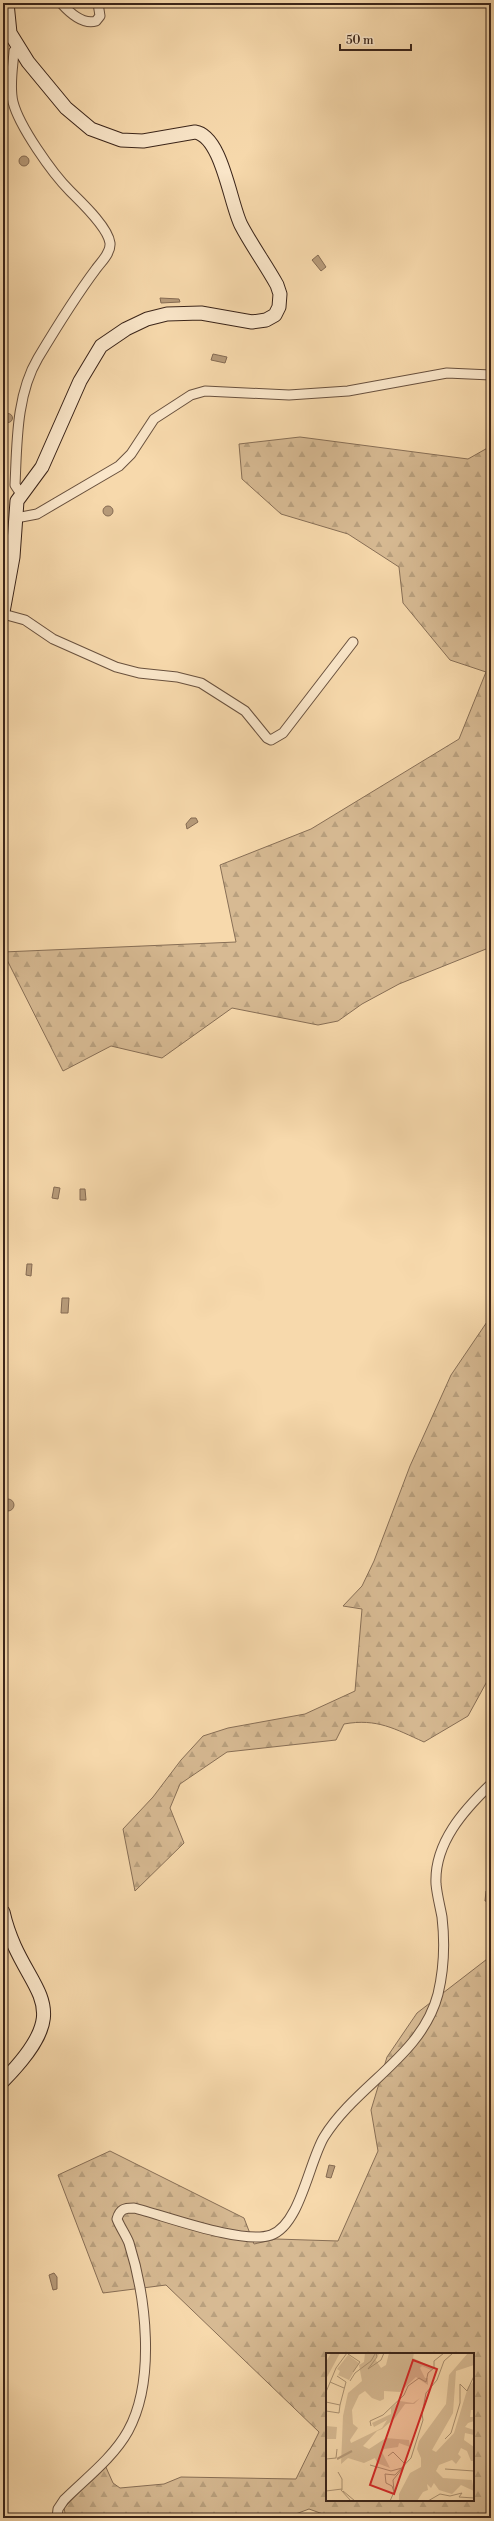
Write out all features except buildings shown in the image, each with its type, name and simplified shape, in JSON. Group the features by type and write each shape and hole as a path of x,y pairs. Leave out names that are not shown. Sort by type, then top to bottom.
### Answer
{"street":[{"path":"7,3 8,26 18,47 66,108 91,129 121,140 143,141 195,132 206,138 221,163 240,223 277,285 280,294 279,307 275,315 266,320 252,322 201,312 167,314 147,319 126,329 101,346 80,381 42,467 17,501 13,557 3,613 24,620 53,639 116,667 140,673 177,677 201,683 245,711 267,738 271,740 283,733 353,642"},
{"path":"61,3 75,15 90,22 96,21 100,16 98,3"},
{"path":"18,47 14,51 11,94 18,117 54,172 84,205 108,236 110,244 107,254 80,290 37,360 30,375 22,405 17,450 15,485 21,494"},
{"path":"16,518 37,514 120,466 131,454 154,419 191,395 205,391 289,394 341,392 447,373 491,375"},
{"path":"57,2518 58,2508 64,2500 114,2451 128,2431 138,2408 145,2382 146,2361 140,2286 129,2241 117,2219 119,2212 124,2208 134,2208 238,2236 261,2238 273,2234 290,2219 314,2155 332,2125 352,2100 380,2078 407,2048 428,2017 437,1997 442,1972 443,1932 436,1882 440,1860 454,1824 467,1807 491,1784"},
{"path":"3,1912 15,1948 42,1998 45,2013 44,2025 35,2042 17,2066 3,2081"}],"green space":[{"path":"300,437 468,459 491,446 491,915 487,918 491,918 491,947 399,984 362,1004 338,1021 318,1025 232,1008 162,1058 111,1046 63,1071 3,952 236,942 220,865 311,829 459,739 486,672 450,660 403,603 399,567 348,534 281,514 242,479 239,444"},
{"path":"491,1316 491,1674 468,1716 424,1742 395,1729 366,1722 344,1724 336,1740 227,1752 180,1784 170,1808 184,1843 135,1891 123,1829 153,1797 181,1760 203,1736 228,1728 305,1714 355,1691 362,1609 343,1606 362,1586 374,1561 410,1466 451,1375"},
{"path":"491,1956 491,2518 334,2518 309,2509 285,2518 66,2518 64,2508 105,2465 113,2483 120,2488 164,2484 181,2477 296,2479 319,2432 166,2285 103,2293 58,2175 110,2151 244,2218 254,2244 276,2239 338,2241 378,2151 371,2110 387,2057 417,2013"}],"shaded area":[{"path":"22,156 26,156 28,157 28,165 22,166 19,163 19,159"},
{"path":"318,255 326,267 321,271 312,260"},
{"path":"160,298 179,299 180,302 161,303"},
{"path":"213,354 227,357 225,363 211,360"},
{"path":"8,413 13,418 8,423 3,418"},
{"path":"106,506 110,506 112,507 112,515 106,516 103,513 103,509"},
{"path":"191,818 196,818 198,822 187,829 186,824"},
{"path":"54,1187 60,1188 58,1199 52,1198"},
{"path":"80,1189 85,1189 86,1200 80,1200"},
{"path":"27,1264 32,1264 31,1276 26,1275"},
{"path":"62,1298 69,1298 68,1313 61,1313"},
{"path":"6,1499 10,1499 14,1505 10,1511 6,1511 2,1507 2,1503"},
{"path":"486,1891 491,1892 491,1902 485,1901"},
{"path":"329,2165 335,2166 331,2178 326,2177"},
{"path":"54,2273 57,2277 57,2289 53,2290 49,2275"}]}
